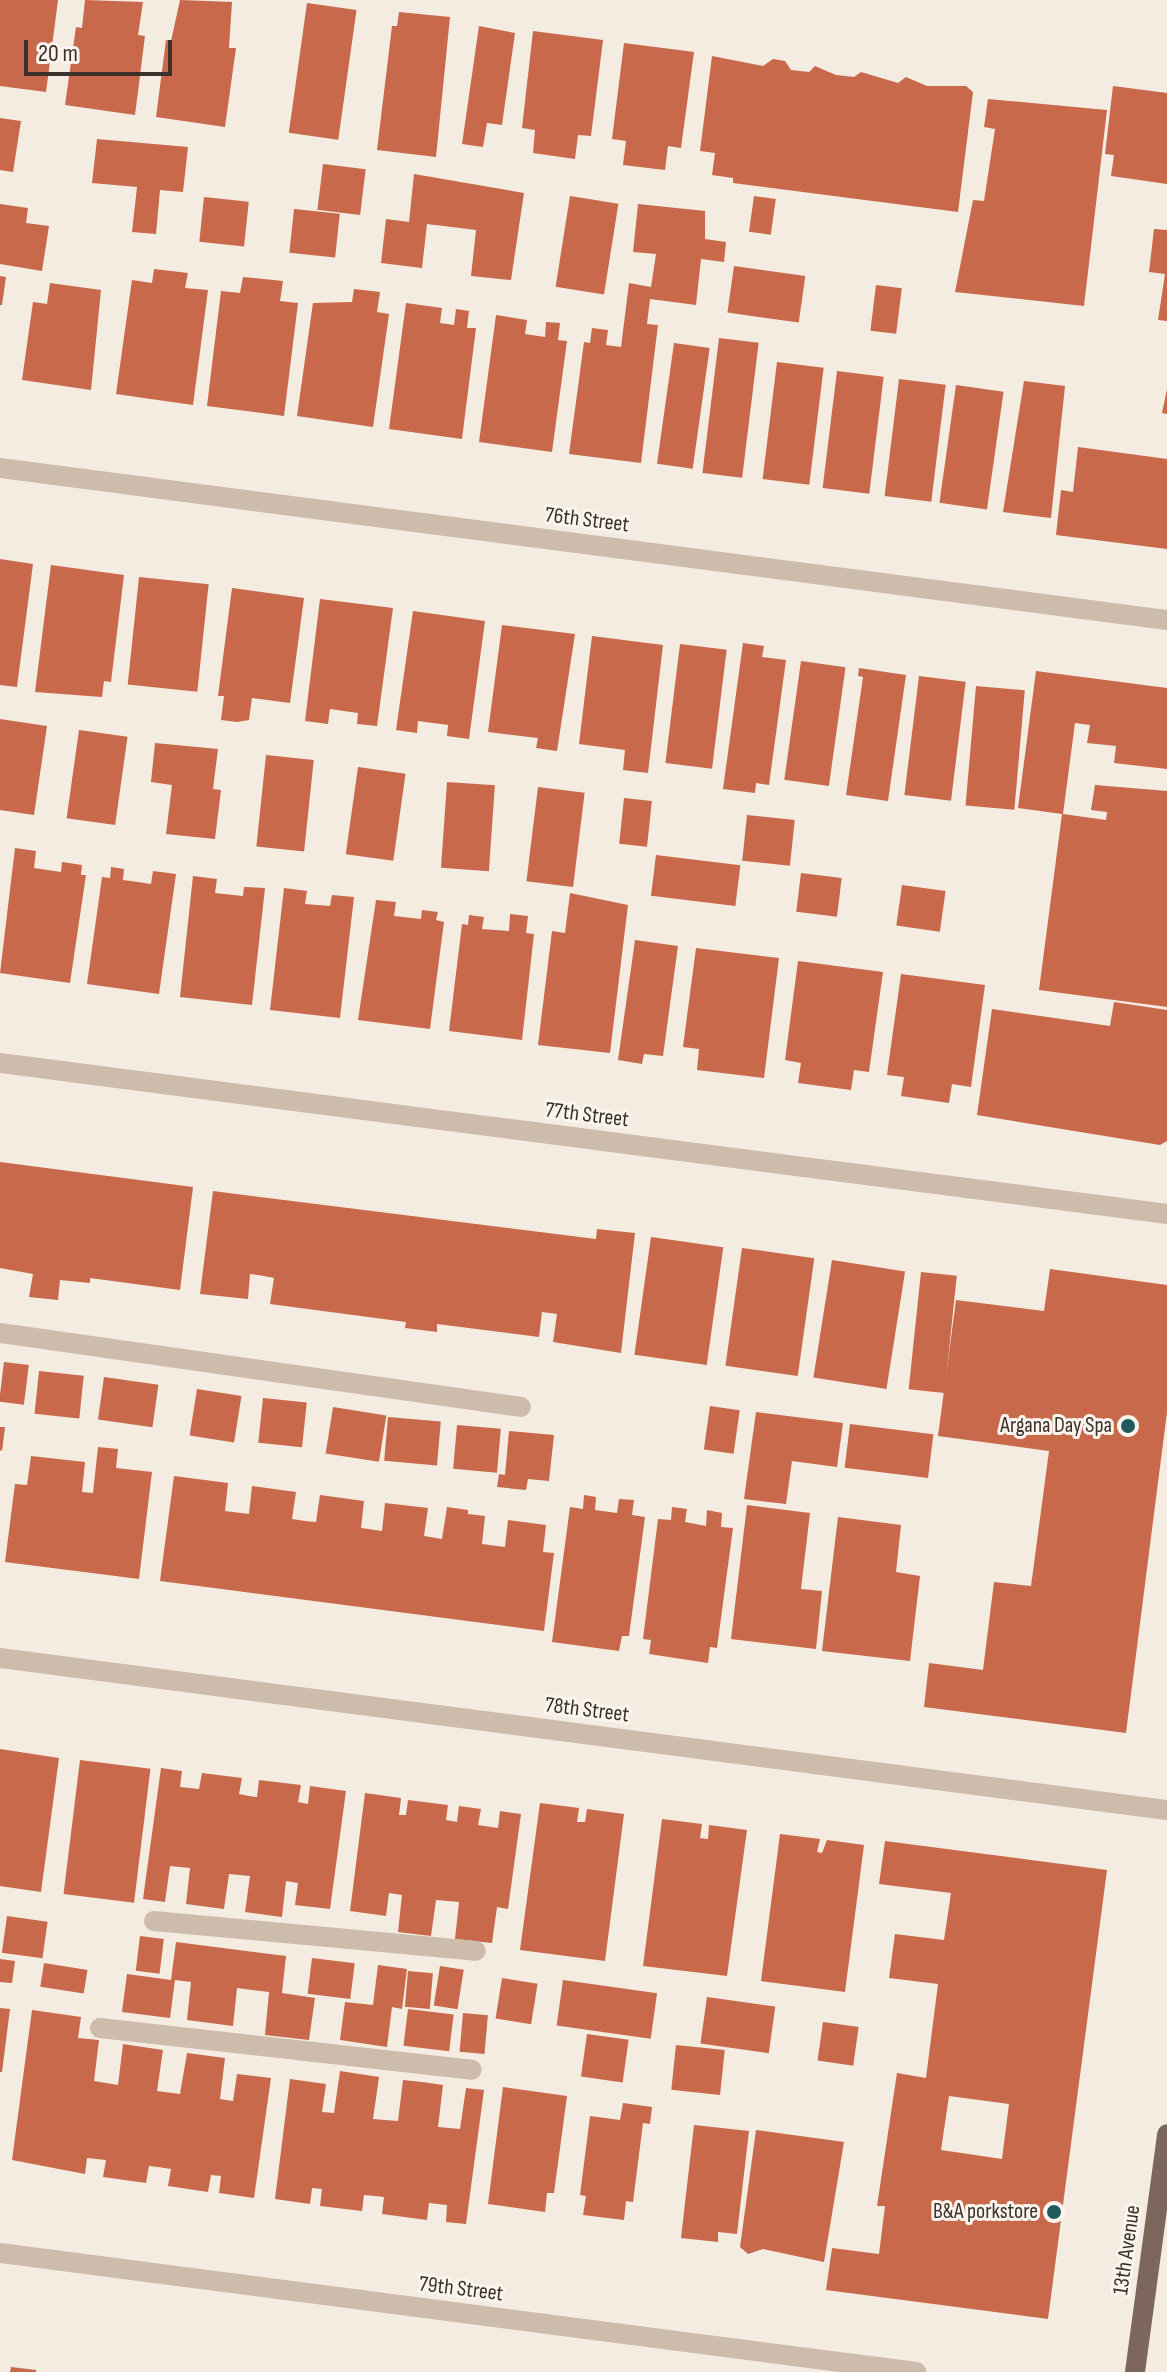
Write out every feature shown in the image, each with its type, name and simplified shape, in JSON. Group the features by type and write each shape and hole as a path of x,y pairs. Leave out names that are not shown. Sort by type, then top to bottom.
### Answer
{"main road":[{"name":"13th Avenue","path":"1135,2372 1167,2134"}],"street":[{"name":"76th Street","path":"0,468 1167,620"},
{"name":"77th Street","path":"0,1063 1167,1214"},
{"path":"0,1333 521,1407"},
{"name":"78th Street","path":"0,1658 1167,1810"},
{"path":"154,1921 476,1951"},
{"path":"100,2028 472,2070"},
{"name":"79th Street","path":"0,2253 916,2372"}],"building":[{"path":"0,0 58,0 46,92 0,86"},
{"path":"85,0 143,2 138,35 145,36 135,115 65,105 76,27 82,28"},
{"path":"180,0 232,2 229,48 236,48 225,127 156,117 166,40 171,41"},
{"path":"307,3 357,10 338,140 289,133"},
{"path":"399,12 450,17 436,157 377,150 392,26 397,26"},
{"path":"479,26 515,33 502,125 487,123 483,147 462,144"},
{"path":"533,31 603,40 591,136 578,135 575,159 533,153 535,130 522,128"},
{"path":"624,43 694,52 681,148 668,146 665,170 623,165 626,141 612,139"},
{"path":"712,56 763,66 773,59 785,61 791,70 809,72 815,66 836,75 854,77 861,72 898,83 906,77 927,86 966,86 973,92 958,212 733,183 733,178 712,175 715,153 700,151"},
{"path":"1113,86 1167,93 1167,184 1111,176 1114,155 1105,154"},
{"path":"988,99 1107,110 1084,306 955,292 973,200 984,201 995,129 984,127"},
{"path":"0,118 21,121 13,172 0,170"},
{"path":"97,139 188,147 183,192 160,190 156,234 132,232 137,187 92,183"},
{"path":"323,164 366,169 360,215 317,210"},
{"path":"414,174 524,193 511,280 471,276 476,230 427,224 422,268 381,263 386,219 409,222"},
{"path":"570,196 618,204 604,295 556,287"},
{"path":"754,196 776,199 771,235 749,232"},
{"path":"204,197 249,202 244,246 199,242"},
{"path":"0,204 28,208 26,223 49,226 42,271 0,264"},
{"path":"638,204 705,211 705,239 726,242 724,262 701,259 696,305 650,299 647,324 658,325 641,463 569,454 584,342 590,343 592,328 608,330 606,345 621,347 629,283 651,287 656,254 633,252"},
{"path":"294,209 340,214 335,258 289,253"},
{"path":"1154,229 1167,230 1167,321 1158,320 1165,274 1149,272"},
{"path":"734,266 805,276 799,323 727,313"},
{"path":"154,269 188,273 185,288 208,290 193,405 116,394 132,280 152,283"},
{"path":"0,276 6,277 2,305 0,305"},
{"path":"243,277 283,281 280,301 298,303 284,416 207,406 221,291 240,293"},
{"path":"50,283 101,290 91,390 22,380 33,302 47,304"},
{"path":"876,285 902,288 896,334 870,331"},
{"path":"354,289 380,292 377,312 389,314 373,427 297,416 313,303 352,302"},
{"path":"406,303 442,308 440,323 454,325 456,309 469,311 467,328 476,328 462,439 389,429"},
{"path":"496,315 527,320 525,334 545,337 546,322 560,323 558,340 567,341 552,452 479,442"},
{"path":"719,338 759,343 742,478 702,473"},
{"path":"674,343 710,348 693,469 657,464"},
{"path":"777,362 824,368 809,485 763,479"},
{"path":"837,371 884,377 869,494 823,488"},
{"path":"899,379 946,385 931,502 885,496"},
{"path":"1024,381 1065,386 1051,518 1003,512"},
{"path":"956,385 1004,392 987,510 939,503"},
{"path":"1167,389 1167,414 1162,413"},
{"path":"1078,447 1167,459 1167,549 1056,535 1061,490 1073,492"},
{"path":"0,559 33,564 17,687 0,685"},
{"path":"51,565 124,575 111,682 104,681 102,697 35,692"},
{"path":"139,577 209,584 197,692 128,684"},
{"path":"232,588 304,598 290,703 252,698 249,720 237,722 221,720 224,696 218,696"},
{"path":"320,599 393,608 377,726 357,724 358,713 330,709 328,724 305,721"},
{"path":"413,611 485,621 469,739 447,736 448,725 418,721 417,733 396,730"},
{"path":"502,625 575,634 557,751 536,748 538,738 488,732"},
{"path":"592,636 663,645 648,773 623,770 625,750 579,744"},
{"path":"743,643 764,646 762,657 786,660 769,785 756,783 755,793 723,789"},
{"path":"680,644 727,650 712,769 665,763"},
{"path":"801,661 846,667 829,786 784,780"},
{"path":"859,668 906,675 888,801 846,795 863,677 858,676"},
{"path":"1036,671 1167,688 1167,769 1114,763 1116,746 1087,743 1090,725 1075,723 1063,814 1106,820 1107,812 1091,810 1095,785 1167,791 1167,1007 1039,990 1062,814 1018,808"},
{"path":"919,676 966,682 951,801 904,795"},
{"path":"976,686 1025,690 1014,810 966,806"},
{"path":"0,719 47,726 34,815 0,810"},
{"path":"79,730 128,737 115,825 67,818"},
{"path":"155,743 218,749 213,789 221,790 215,839 166,834 172,785 151,782"},
{"path":"266,755 314,760 304,852 256,846"},
{"path":"358,767 406,774 393,861 346,854"},
{"path":"447,782 495,785 489,871 441,868"},
{"path":"538,787 585,793 573,887 526,881"},
{"path":"624,798 652,801 647,847 619,844"},
{"path":"747,815 795,820 790,866 742,861"},
{"path":"15,848 36,851 34,868 61,872 62,862 82,865 81,875 86,875 70,983 0,973"},
{"path":"656,855 740,865 735,906 651,896"},
{"path":"111,867 124,869 123,880 151,884 153,871 176,874 159,994 87,984 102,877 110,878"},
{"path":"801,873 842,878 837,917 796,912"},
{"path":"193,876 217,879 215,893 243,896 244,887 265,888 252,1005 180,997"},
{"path":"902,885 946,891 940,932 896,926"},
{"path":"284,888 307,891 305,904 330,906 332,895 354,897 340,1018 270,1010"},
{"path":"570,893 628,905 610,1053 538,1045 552,931 565,933"},
{"path":"376,900 396,902 394,916 421,919 422,910 438,912 436,920 444,922 430,1029 358,1020"},
{"path":"510,914 528,916 526,933 534,934 522,1040 449,1031 462,924 468,925 469,915 484,917 482,929 509,931"},
{"path":"635,940 678,946 663,1056 644,1054 642,1064 618,1060"},
{"path":"696,948 779,958 764,1078 697,1070 699,1049 683,1047"},
{"path":"798,961 883,972 869,1072 854,1070 851,1090 798,1083 801,1063 785,1060"},
{"path":"901,974 985,985 971,1087 952,1084 949,1103 901,1096 904,1077 887,1075"},
{"path":"1114,1002 1167,1010 1167,1141 1160,1145 977,1115 992,1009 1110,1026"},
{"path":"0,1162 193,1187 180,1290 90,1278 90,1283 60,1280 58,1300 29,1297 33,1274 0,1268"},
{"path":"213,1191 596,1239 597,1229 635,1233 621,1353 553,1342 557,1314 542,1312 539,1337 437,1324 437,1332 405,1328 406,1322 270,1304 274,1278 264,1276 250,1274 248,1299 200,1294"},
{"path":"651,1237 723,1247 707,1365 634,1355"},
{"path":"742,1248 814,1258 798,1376 725,1366"},
{"path":"832,1260 905,1272 886,1389 813,1378"},
{"path":"1050,1269 1167,1285 1167,1412 1126,1733 924,1707 929,1663 983,1670 994,1582 1031,1586 1049,1451 938,1436 956,1300 1044,1311"},
{"path":"921,1272 957,1276 944,1393 909,1389"},
{"path":"4,1362 29,1365 24,1405 0,1402"},
{"path":"39,1371 84,1376 79,1418 35,1414"},
{"path":"104,1377 158,1385 152,1427 98,1420"},
{"path":"197,1389 241,1396 234,1442 190,1435"},
{"path":"263,1398 307,1403 302,1447 258,1443"},
{"path":"710,1406 740,1410 734,1454 704,1450"},
{"path":"333,1407 386,1415 379,1462 326,1453"},
{"path":"756,1412 843,1423 837,1467 792,1461 786,1504 744,1499"},
{"path":"388,1417 441,1422 437,1465 384,1461"},
{"path":"850,1424 933,1434 928,1478 845,1468"},
{"path":"457,1425 501,1429 497,1473 453,1469"},
{"path":"0,1427 5,1427 2,1451 0,1450"},
{"path":"509,1431 554,1435 549,1481 528,1479 526,1490 497,1487 499,1474 505,1475"},
{"path":"98,1447 118,1449 116,1468 152,1472 139,1579 5,1562 15,1484 27,1485 31,1456 85,1462 82,1492 93,1493"},
{"path":"174,1476 228,1483 225,1511 249,1514 252,1486 296,1492 292,1519 305,1521 316,1522 320,1495 364,1501 361,1528 382,1531 385,1503 428,1508 424,1536 442,1539 447,1507 485,1516 482,1544 505,1547 508,1520 546,1525 543,1552 554,1553 544,1631 160,1581"},
{"path":"584,1495 596,1497 595,1510 617,1513 619,1499 634,1500 632,1515 645,1517 629,1636 622,1636 619,1651 552,1642 570,1507 583,1509"},
{"path":"747,1505 810,1513 801,1589 822,1591 816,1649 731,1639"},
{"path":"672,1507 687,1509 685,1522 706,1526 707,1510 722,1513 721,1527 733,1528 717,1648 710,1647 708,1663 649,1654 651,1640 643,1639 658,1519 671,1520"},
{"path":"838,1517 901,1525 896,1572 920,1576 910,1661 822,1651"},
{"path":"0,1749 59,1758 41,1892 0,1886"},
{"path":"80,1760 150,1769 134,1903 64,1894"},
{"path":"161,1768 182,1771 180,1787 199,1789 202,1773 242,1778 239,1794 257,1797 259,1780 301,1785 298,1802 308,1804 310,1786 346,1791 330,1909 295,1905 298,1883 286,1881 282,1917 245,1912 250,1876 229,1874 224,1909 186,1904 190,1868 170,1866 165,1902 143,1899"},
{"path":"365,1793 401,1798 399,1815 406,1815 408,1800 448,1805 446,1820 457,1822 459,1806 481,1809 478,1825 498,1828 500,1811 521,1814 508,1909 497,1907 492,1943 455,1939 459,1902 436,1900 431,1936 398,1932 402,1895 389,1893 386,1916 350,1911"},
{"path":"540,1803 579,1808 577,1822 585,1822 587,1809 624,1814 605,1961 520,1950"},
{"path":"662,1819 702,1824 700,1838 708,1839 709,1825 747,1830 727,1976 643,1966"},
{"path":"780,1834 820,1839 817,1852 822,1853 827,1840 864,1845 845,1992 761,1981"},
{"path":"885,1841 1107,1870 1048,2319 826,2290 832,2248 879,2254 885,2206 877,2206 897,2073 926,2078 938,1984 889,1978 895,1934 944,1940 951,1893 879,1884","holes":["949,2096 1009,2104 1002,2159 941,2150"]},
{"path":"7,1916 48,1922 42,1958 2,1953"},
{"path":"140,1936 164,1939 160,1974 136,1971"},
{"path":"176,1942 286,1956 282,1993 315,1998 309,2040 265,2035 269,1992 237,1988 233,2026 187,2020 191,1982 175,1980 170,2018 122,2012 127,1974 171,1980"},
{"path":"312,1958 355,1963 350,1999 308,1994"},
{"path":"0,1959 15,1961 12,1983 0,1982"},
{"path":"44,1963 87,1970 84,1994 40,1987"},
{"path":"378,1965 407,1969 402,2009 392,2007 387,2047 340,2040 345,2002 373,2005"},
{"path":"440,1966 464,1970 457,2009 434,2006"},
{"path":"408,1971 433,1973 430,2009 405,2007"},
{"path":"502,1978 538,1984 531,2024 496,2018"},
{"path":"563,1980 657,1993 651,2039 557,2026"},
{"path":"707,1997 775,2007 769,2053 700,2044"},
{"path":"0,2008 10,2009 2,2072 0,2072"},
{"path":"408,2009 454,2015 449,2051 403,2046"},
{"path":"32,2010 81,2017 78,2038 99,2040 94,2081 118,2085 123,2044 163,2050 157,2091 180,2094 187,2053 225,2058 220,2099 233,2101 237,2074 271,2078 254,2198 219,2193 221,2176 211,2175 208,2192 168,2186 171,2169 149,2166 146,2183 103,2177 106,2160 87,2158 85,2174 12,2160"},
{"path":"463,2013 488,2015 485,2054 460,2052"},
{"path":"823,2022 859,2027 853,2066 818,2061"},
{"path":"587,2034 629,2040 623,2082 581,2077"},
{"path":"676,2045 725,2050 720,2095 671,2090"},
{"path":"340,2071 379,2077 373,2119 398,2121 403,2080 422,2082 443,2085 438,2127 460,2129 466,2088 484,2090 466,2224 446,2222 447,2205 429,2203 427,2220 382,2214 384,2197 364,2195 362,2211 320,2206 322,2189 312,2188 310,2204 275,2199 290,2079 326,2084 322,2112 334,2113"},
{"path":"503,2087 567,2096 554,2193 547,2193 545,2212 488,2204"},
{"path":"623,2103 652,2107 650,2124 643,2123 633,2202 626,2201 624,2220 583,2215 586,2196 580,2195 590,2116 620,2120"},
{"path":"694,2125 749,2131 737,2234 718,2232 718,2242 681,2238"},
{"path":"756,2130 844,2142 824,2262 763,2249 748,2254 740,2247"},
{"path":"11,2367 36,2370 36,2372 10,2372"}],"place":[{"name":"Argana Day Spa","path":"1128,1426"},
{"name":"B&A porkstore","path":"1054,2212"}]}
